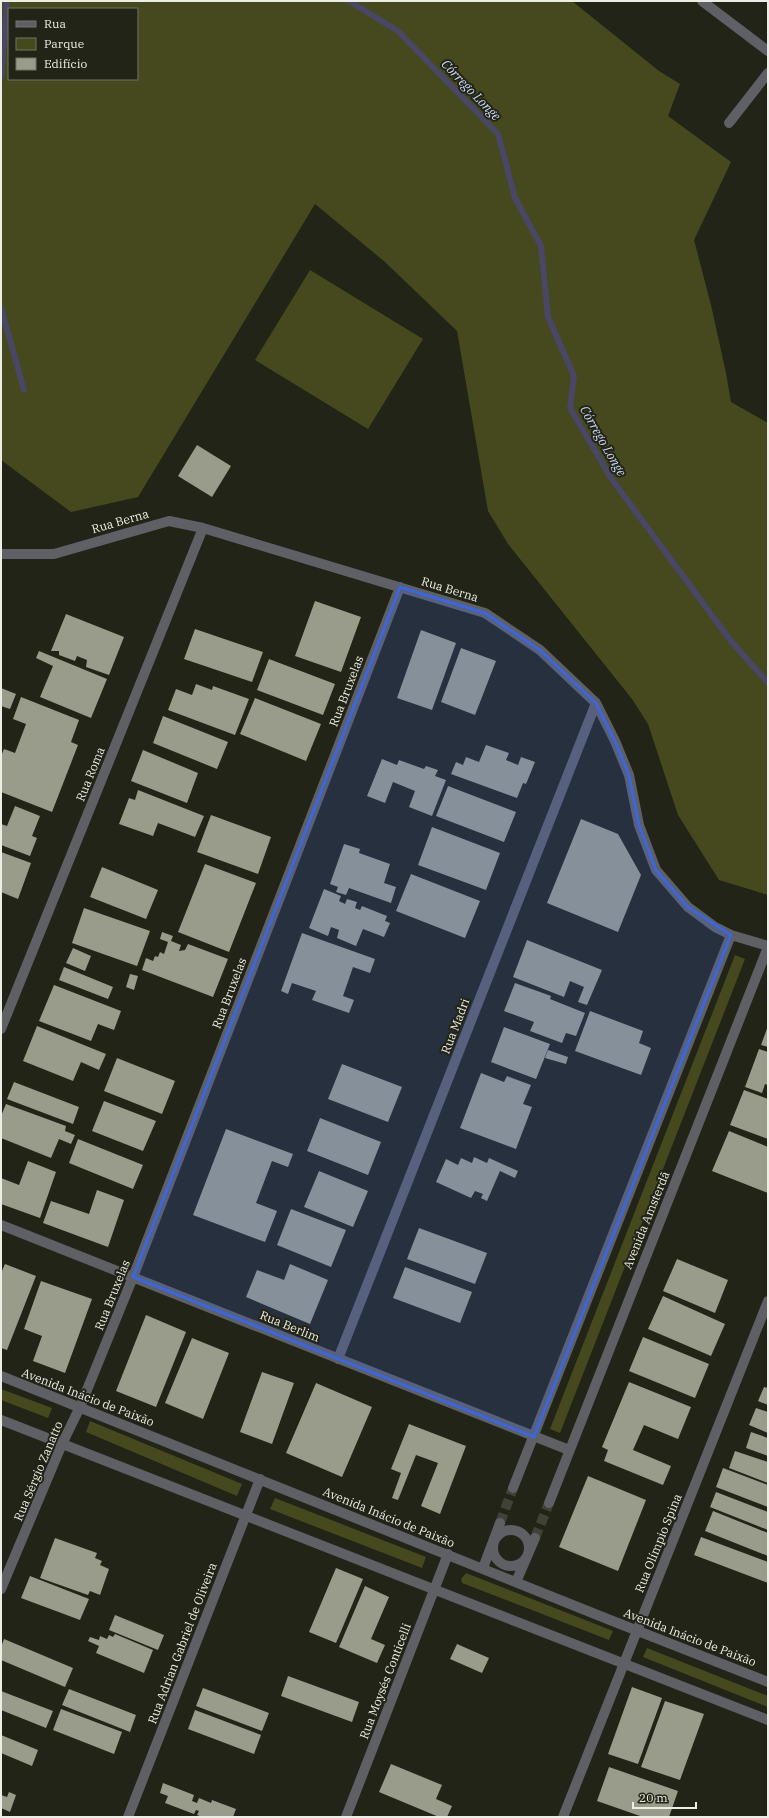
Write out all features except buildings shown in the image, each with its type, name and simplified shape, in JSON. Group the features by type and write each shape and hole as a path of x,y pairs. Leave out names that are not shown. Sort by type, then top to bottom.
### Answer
{"street":[{"path":"702,1 768,51"},
{"path":"729,123 768,73"},
{"name":"Rua Berna","path":"1,554 54,554 169,521 203,528 484,613 540,650 596,703 615,740 629,775 639,824 656,870 688,907 715,927 731,935 768,946"},
{"name":"Rua Roma","path":"1,1029 203,528"},
{"name":"Rua Bruxelas","path":"80,1407 133,1277 400,588"},
{"name":"Rua Madri","path":"338,1359 596,703"},
{"name":"Avenida Amsterdã","path":"513,1488 731,935"},
{"name":"Avenida Amsterdã","path":"549,1503 568,1450 768,946"},
{"name":"Rua Berlim","path":"1,1225 568,1450"},
{"name":"Rua Olímpio Spina","path":"564,1817 768,1301"},
{"name":"Avenida Inácio de Paixão","path":"1,1376 768,1682"},
{"name":"Rua Sérgio Zanatto","path":"1,1589 62,1444 80,1407"},
{"path":"1,1420 246,1514 768,1720"},
{"name":"Rua Adrian Gabriel de Oliveira","path":"128,1817 260,1479"},
{"path":"483,1568 500,1523"},
{"path":"509,1530 521,1533 528,1542 528,1554 519,1564 507,1565 501,1563 494,1553 494,1540 497,1536 509,1530"},
{"path":"516,1582 535,1538"},
{"name":"Rua Moysés Conticelli","path":"346,1817 448,1554"}],"highlighted area":[{"path":"400,587 485,613 540,650 596,703 615,741 629,775 639,825 656,870 688,907 731,935 534,1437 133,1277"}],"green space":[{"path":"1,1 572,1 659,71 680,84 668,116 731,162 694,240 711,305 731,402 768,423 768,895 719,880 678,815 648,724 632,699 508,544 488,511 457,331 385,262 315,204 138,497 71,512 1,460"},
{"path":"310,270 423,339 368,429 255,360"},
{"path":"735,955 745,959 560,1433 550,1429"},
{"path":"1,1389 52,1408 48,1418 1,1400"},
{"path":"90,1421 242,1484 237,1496 86,1432"},
{"path":"275,1498 426,1557 422,1568 270,1509"},
{"path":"466,1573 613,1631 609,1640 462,1583 461,1579"},
{"path":"647,1648 768,1696 768,1707 643,1657"}],"waterway":[{"path":"1,77 7,1"},
{"name":"Córrego Longe","path":"349,1 398,31 498,134 515,198 541,246 548,317 574,376 570,408 611,478 730,640 768,683"},
{"path":"1,308 24,390"}],"tunnel":[{"path":"500,1523 513,1488"},
{"path":"535,1538 549,1503"}]}
